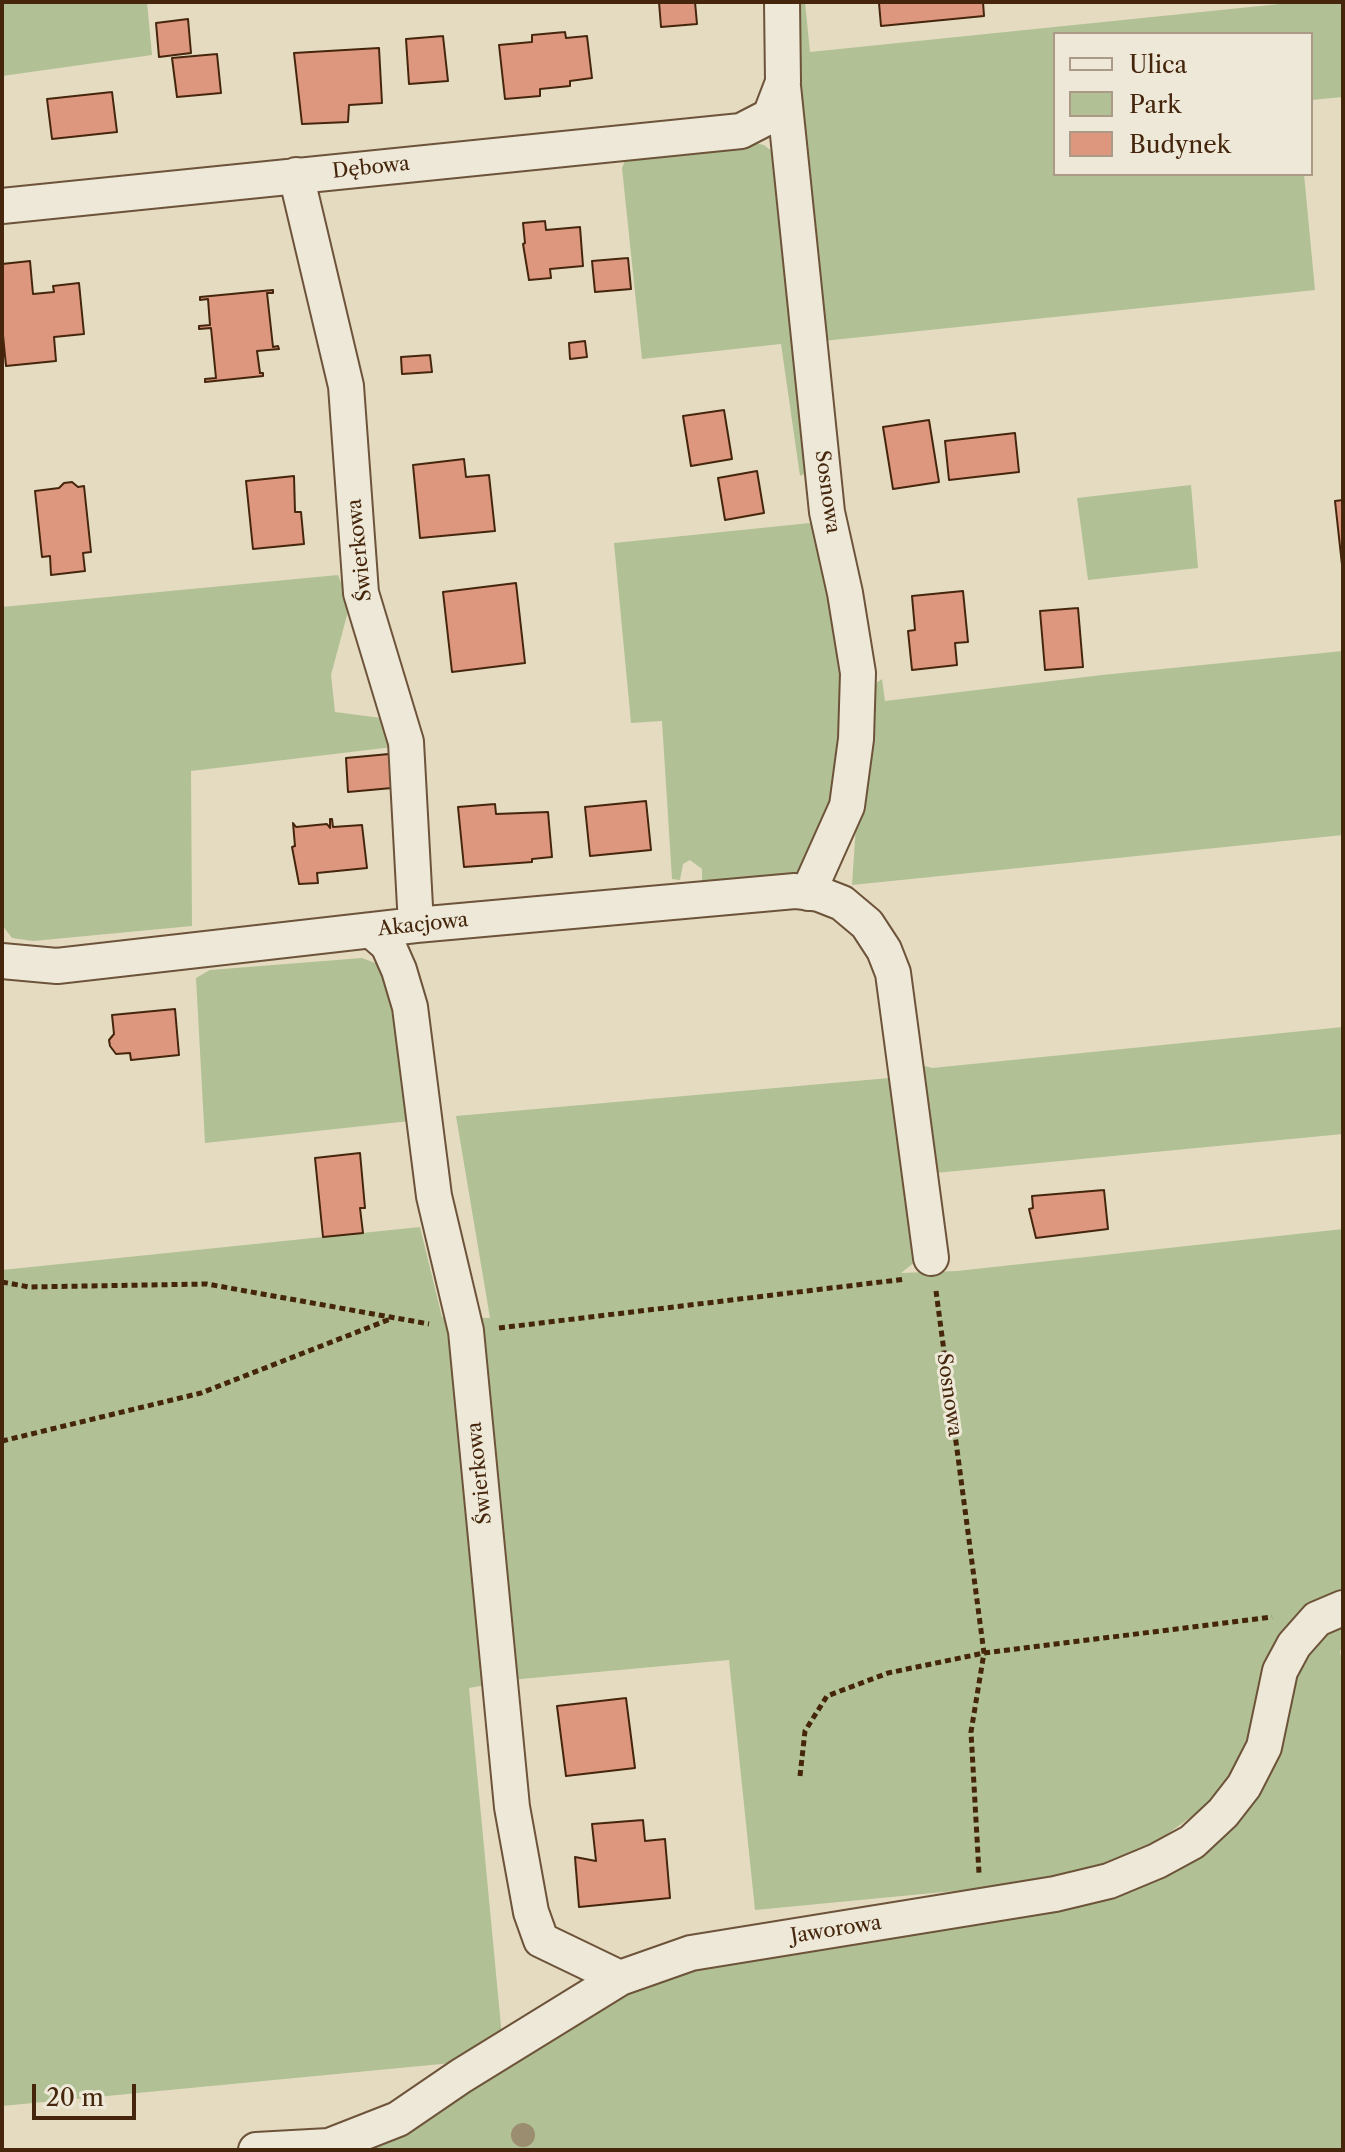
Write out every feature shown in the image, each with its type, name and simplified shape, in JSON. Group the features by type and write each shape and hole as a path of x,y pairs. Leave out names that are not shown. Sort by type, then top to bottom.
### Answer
{"street":[{"name":"Sosnowa","path":"782,2 783,82 827,512 858,673 856,739 847,806 808,893"},
{"name":"Sosnowa","path":"741,131 770,116 783,82"},
{"name":"Dębowa","path":"2,206 741,131"},
{"name":"Świerkowa","path":"296,175 346,386 361,593 406,742 416,925"},
{"name":"Akacjowa","path":"2,961 57,966 416,925 795,891 819,894 842,903 867,924 884,950 893,973 931,1258"},
{"name":"Świerkowa","path":"372,931 388,945 410,1007 434,1196 466,1331 512,1807 531,1912 541,1940 620,1978"},
{"name":"Jaworowa","path":"256,2150 329,2146 398,2119 461,2076 620,1978 691,1953 1055,1894 1109,1881 1157,1861 1192,1842 1223,1813 1244,1786 1264,1747 1280,1671 1294,1645 1330,1614"}],"path":[{"name":"Sosnowa","path":"931,1258 984,1653 971,1732 981,1906"},
{"path":"2,1441 201,1393 394,1318"},
{"path":"800,1776 805,1731 827,1696 888,1673 984,1653 1274,1617 1330,1614"}],"green space":[{"path":"2,2 147,2 152,55 2,76"},
{"path":"791,2 805,2 810,52 1299,2 1343,2 1343,97 1313,100 1313,32 1053,32 1053,176 1304,176 1315,290 823,341"},
{"path":"746,141 764,145 783,160 812,470 800,476 781,344 642,359 622,168 627,155"},
{"path":"1191,485 1198,568 1088,580 1077,498"},
{"path":"820,522 846,649 840,789 810,862 789,878 702,887 702,869 690,860 683,864 680,880 672,879 662,721 631,723 614,543"},
{"path":"338,575 350,604 331,675 335,712 381,718 393,747 191,771 192,926 33,941 12,938 2,925 2,607"},
{"path":"1343,651 1343,835 852,885 872,686 882,679 885,701"},
{"path":"362,958 378,964 388,975 410,1121 205,1143 196,978 210,970"},
{"path":"1343,1027 1343,1134 935,1173 921,1065 932,1068"},
{"path":"901,1077 920,1258 901,1273 957,1271 1343,1229 1343,1593 1314,1603 1282,1630 1253,1743 1220,1796 1141,1853 1070,1880 755,1910 729,1660 521,1679 469,1688 504,2058 2,2106 2,1270 420,1227 442,1317 490,1318 456,1116"},
{"path":"1343,1622 1343,1650 1340,1651 1343,1668 1343,2150 355,2150 460,2097 644,1985 719,1960 1051,1913 1164,1874 1225,1825 1292,1676 1312,1641"}],"building":[{"path":"659,2 695,2 697,24 661,27"},
{"path":"983,2 984,16 881,26 879,3"},
{"path":"188,19 191,53 159,57 156,23"},
{"path":"565,32 566,38 587,36 592,78 570,81 570,86 540,89 540,96 505,99 499,45 532,42 532,35"},
{"path":"443,36 448,81 409,84 406,39"},
{"path":"379,48 382,103 349,105 348,122 302,124 294,53"},
{"path":"217,54 221,93 177,97 172,58"},
{"path":"112,92 117,132 52,139 47,99"},
{"path":"545,221 546,230 580,227 583,266 550,269 551,278 529,280 523,223"},
{"path":"628,258 631,289 595,292 592,261"},
{"path":"30,261 33,294 54,292 53,286 79,283 84,334 54,337 56,361 6,366 2,264"},
{"path":"273,290 273,293 267,293 273,347 278,346 279,349 257,351 263,376 205,382 205,379 216,378 211,328 199,329 199,326 210,325 208,299 200,300 200,297"},
{"path":"585,341 587,357 570,359 569,343"},
{"path":"430,355 432,372 402,374 401,357"},
{"path":"724,410 732,459 691,466 683,416"},
{"path":"929,420 939,482 893,489 883,427"},
{"path":"1015,433 1019,472 949,480 945,441"},
{"path":"464,459 466,477 489,475 495,531 420,538 413,465"},
{"path":"757,471 764,513 725,520 718,478"},
{"path":"294,476 295,512 301,512 304,544 253,549 246,481"},
{"path":"72,482 78,487 84,486 91,552 83,553 85,571 51,575 50,556 42,557 35,491 59,488 64,483"},
{"path":"1343,500 1343,574 1335,501"},
{"path":"516,583 525,663 452,672 443,592"},
{"path":"963,591 968,642 955,643 957,665 912,670 908,631 915,630 912,596"},
{"path":"1078,608 1083,667 1045,670 1040,611"},
{"path":"389,754 392,788 348,792 346,758"},
{"path":"646,801 651,850 590,856 585,807"},
{"path":"495,804 496,814 548,812 552,857 532,859 532,862 464,867 458,807"},
{"path":"330,819 333,827 362,825 367,868 317,873 318,883 299,884 292,847 295,846 293,823 296,827 327,824 330,828"},
{"path":"175,1009 179,1055 131,1060 130,1053 116,1054 110,1046 109,1040 114,1034 112,1015"},
{"path":"360,1153 365,1208 360,1208 363,1233 323,1237 315,1158"},
{"path":"1104,1190 1108,1229 1036,1238 1029,1209 1033,1208 1032,1196"},
{"path":"626,1698 635,1768 566,1776 557,1706"},
{"path":"643,1820 645,1841 665,1839 670,1898 579,1907 575,1857 596,1861 592,1824"}]}
